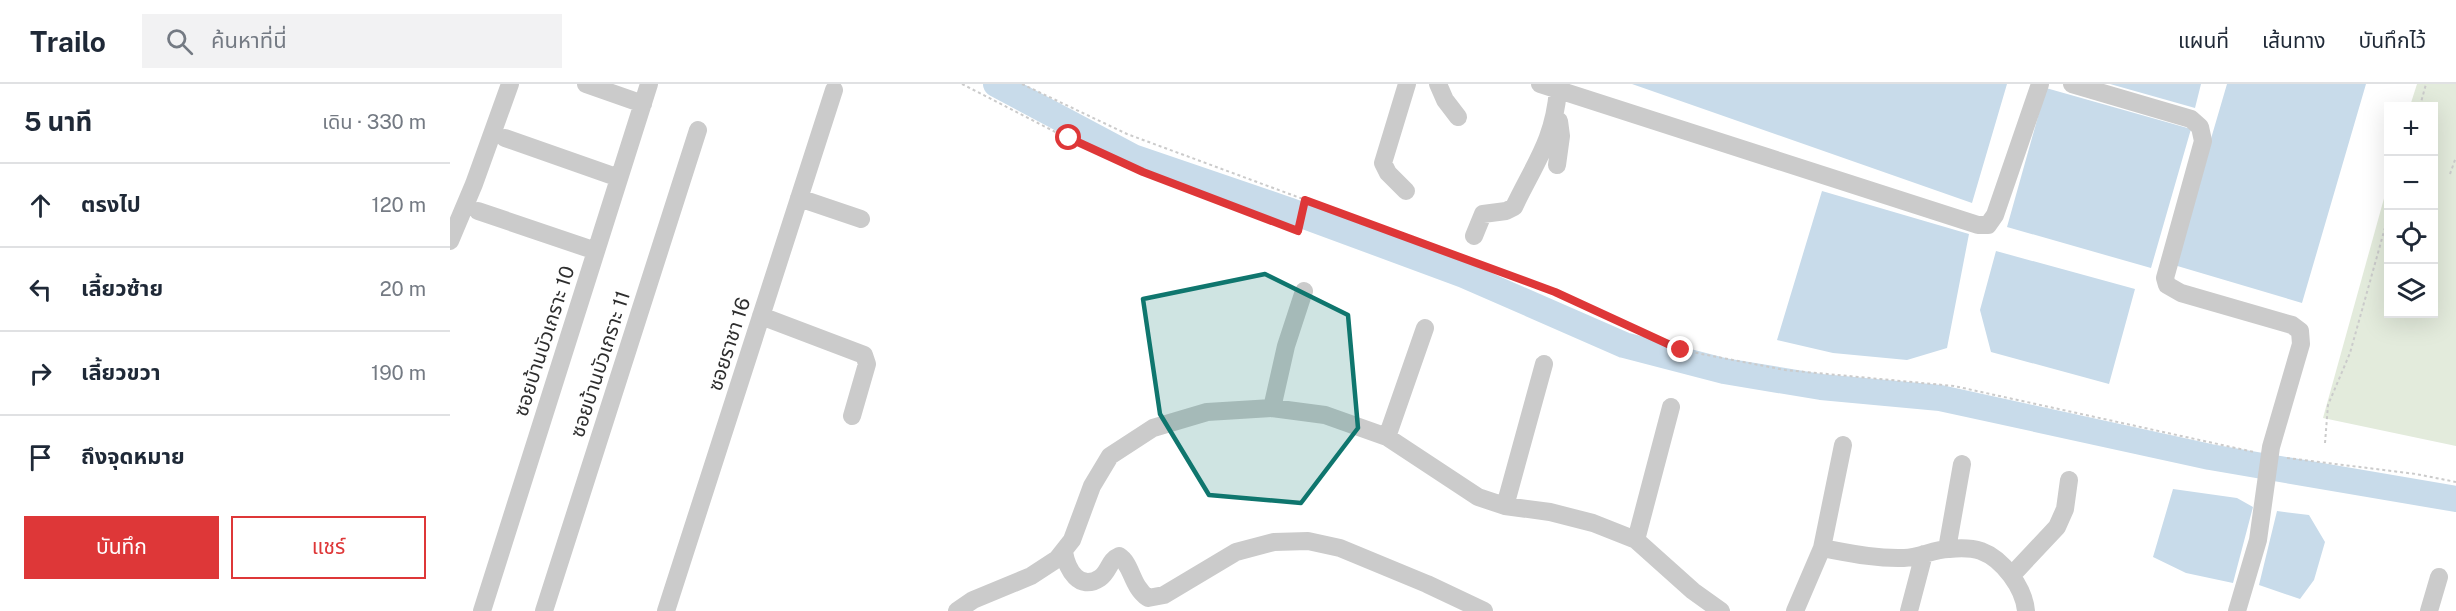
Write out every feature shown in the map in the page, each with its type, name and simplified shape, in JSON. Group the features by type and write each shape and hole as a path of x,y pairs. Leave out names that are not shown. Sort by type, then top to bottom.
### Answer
{"street":[{"path":"450,241 474,184 510,84"},
{"path":"586,84 642,104"},
{"name":"ซอยบ้านบัวเกราะ 10","path":"482,611 649,84"},
{"path":"1406,191 1388,173 1383,164 1407,84"},
{"path":"1438,84 1458,117"},
{"path":"1549,87 1978,225 1988,225 1995,214 2040,84"},
{"path":"2072,84 2191,120 2200,128 2203,141 2165,278 2172,289 2292,325 2300,331 2301,344 2269,459 2264,490 2264,512 2258,540 2237,611"},
{"path":"1549,87 1562,131 1557,165"},
{"name":"ซอยราชา 16","path":"666,611 834,90"},
{"path":"1474,236 1483,214 1506,212 1514,207 1547,144 1556,114"},
{"name":"ซอยบ้านบัวเกราะ 11","path":"544,611 699,130"},
{"path":"505,138 619,178"},
{"path":"800,198 861,219"},
{"path":"478,211 596,251"},
{"path":"1272,408 1287,346 1304,291"},
{"path":"761,316 864,355 867,364 852,416"},
{"path":"1387,438 1425,328"},
{"path":"1505,506 1544,364"},
{"path":"1636,540 1671,407"},
{"path":"957,611 973,600 1031,576 1064,552 1072,540 1092,486 1110,456 1153,428 1207,412 1272,408 1325,415 1387,438 1478,497 1505,506 1572,517 1636,540 1693,591 1721,611"},
{"path":"1795,611 1822,548 1843,445"},
{"path":"1947,549 1962,464"},
{"path":"2012,575 2057,527 2065,510 2069,480"},
{"path":"1064,552 1067,568 1078,579 1086,582 1100,578 1112,559 1119,556 1124,559 1138,591 1148,598 1164,596 1236,552 1274,542 1308,541 1340,548 1427,584 1484,611"},
{"path":"1822,548 1870,557 1906,558 1947,549 1982,552 2012,575 2023,594 2026,611"},
{"path":"1909,611 1924,554"},
{"path":"2429,611 2439,577"}],"path":[{"path":"962,84 1143,172 1298,231 1305,200"},
{"path":"1022,84 1127,134 1555,292 1681,350 1785,370 1954,386 2269,459 2416,474 2456,482"},
{"path":"2421,102 2426,84"},
{"path":"2450,174 2456,157"},
{"path":"2325,443 2328,405 2350,353 2384,231"}],"highlighted area":[{"path":"1265,274 1348,315 1358,428 1301,503 1209,495 1160,414 1143,299"}],"green space":[{"path":"2417,84 2456,84 2456,446 2323,418 2384,198 2384,318 2438,318 2438,102 2411,102"}],"water":[{"path":"1632,84 2007,84 1972,203"},
{"path":"2110,84 2201,84 2195,108"},
{"path":"2227,84 2366,84 2302,303 2174,265"},
{"path":"2046,88 2191,129 2151,268 2007,227"},
{"path":"1822,191 1969,234 1947,348 1907,360 1833,353 1777,340"},
{"path":"1996,251 2135,289 2109,384 1991,352 1980,310"},
{"path":"2173,489 2237,498 2253,507 2233,583 2186,573 2153,557"},
{"path":"2277,511 2309,515 2325,542 2314,580 2300,599 2259,585"}],"waterway":[{"path":"996,84 1133,157 1288,210 1464,275 1624,345 1724,371 1821,387 1940,398 2210,457 2456,499"}],"route":[{"path":"1069,138 1143,172 1298,231 1305,200 1555,292 1681,350"}]}
